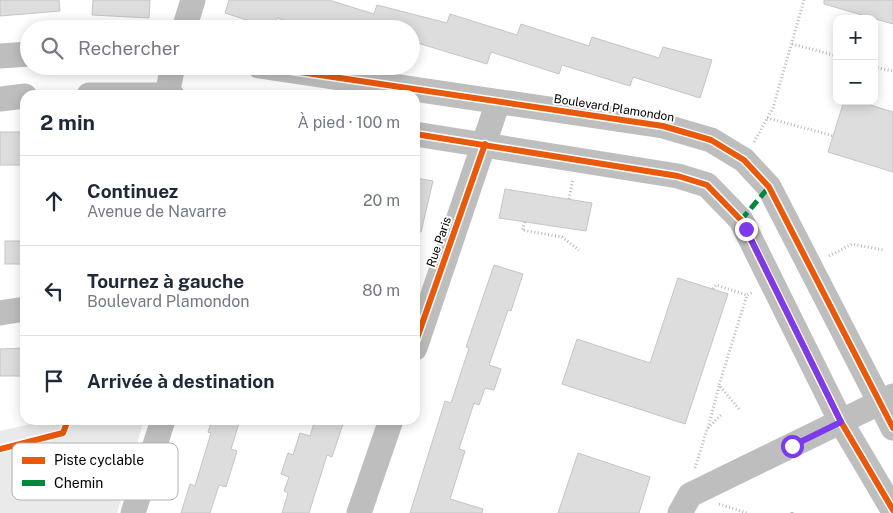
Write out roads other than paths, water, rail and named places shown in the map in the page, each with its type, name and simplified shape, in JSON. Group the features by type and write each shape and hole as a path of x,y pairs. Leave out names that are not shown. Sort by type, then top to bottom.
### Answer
{"street":[{"path":"187,20 193,0"},
{"path":"0,56 20,55"},
{"path":"168,90 171,75"},
{"name":"Boulevard Plamondon","path":"319,75 418,90"},
{"name":"Boulevard Plamondon","path":"420,90 663,126 711,140 744,160 769,187 810,266 886,399 893,428"},
{"path":"0,99 20,97"},
{"name":"Rue Paris","path":"420,332 498,102"},
{"path":"420,135 678,176 707,185 741,220 841,422 893,510"},
{"path":"0,313 20,310"},
{"path":"685,504 886,399"},
{"path":"156,443 162,425"},
{"path":"359,513 388,425"},
{"path":"133,513 137,500"}]}
